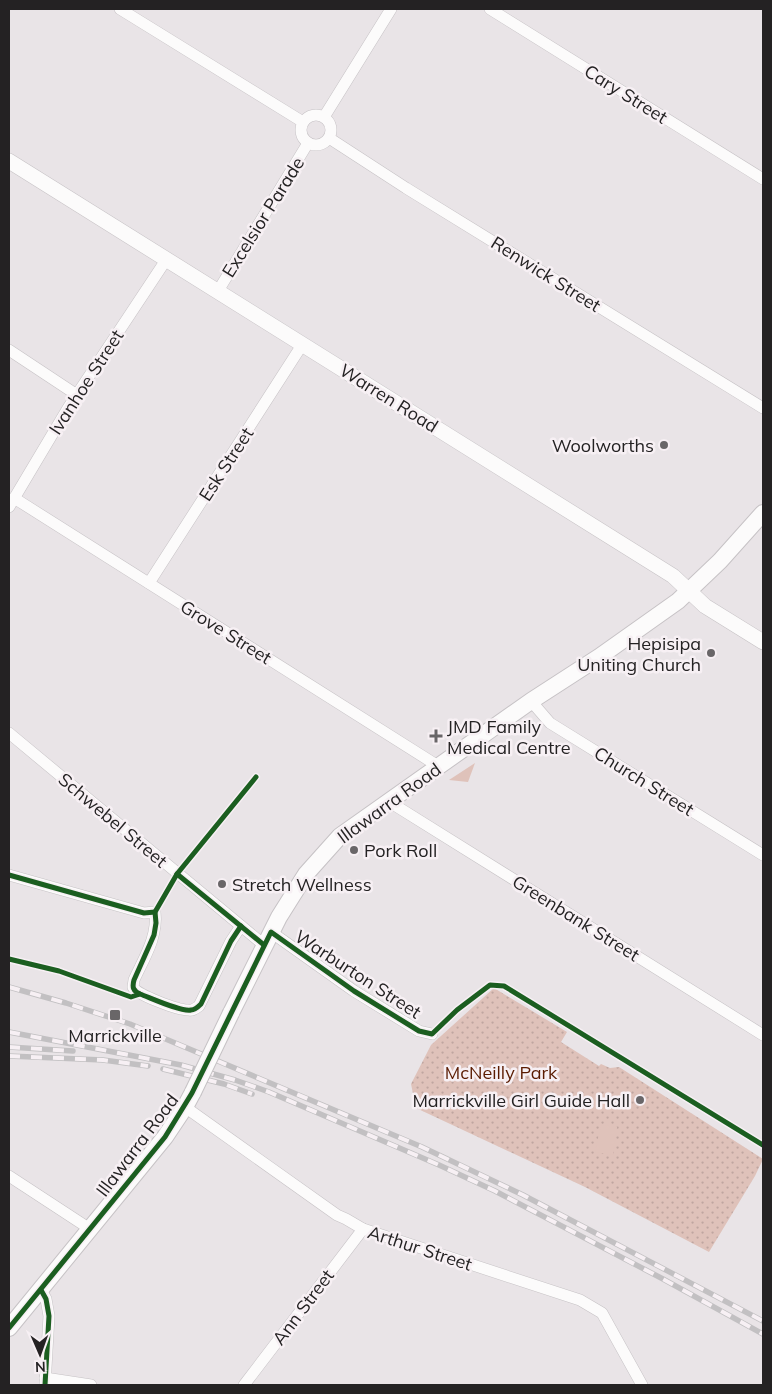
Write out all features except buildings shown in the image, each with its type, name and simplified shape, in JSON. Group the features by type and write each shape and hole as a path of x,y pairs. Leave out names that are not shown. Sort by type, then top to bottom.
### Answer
{"main road":[{"name":"Illawarra Road","path":"9,1328 165,1137 189,1099 268,939 306,874 329,846 388,801 675,603 689,591 763,513"}],"street":[{"path":"120,9 303,122"},
{"path":"324,116 392,9"},
{"name":"Cary Street","path":"490,9 763,179"},
{"path":"315,114 324,116 332,129 329,138 322,144 308,143 302,136 301,126 303,122 315,114"},
{"name":"Renwick Street","path":"329,138 406,188 763,408"},
{"name":"Excelsior Parade","path":"218,291 308,143"},
{"name":"Warren Road","path":"9,161 673,576 705,606 763,642"},
{"name":"Ivanhoe Street","path":"11,502 77,395 166,260"},
{"name":"Esk Street","path":"149,583 302,345"},
{"path":"9,350 77,395"},
{"name":"Grove Street","path":"11,502 149,583 438,766"},
{"name":"Church Street","path":"531,702 550,723 763,855"},
{"name":"Schwebel Street","path":"9,732 241,926 268,939"},
{"name":"Greenbank Street","path":"388,801 763,1035"},
{"path":"9,875 144,913 155,912 154,934 134,980 133,988 140,994 188,1010 196,1009 200,1004 231,941 241,926"},
{"name":"Warburton Street","path":"268,939 419,1031 432,1034"},
{"name":"Arthur Street","path":"189,1099 337,1215 362,1229 580,1300 602,1313 642,1385"},
{"path":"9,1176 90,1229"},
{"name":"Ann Street","path":"244,1385 362,1229"},
{"path":"41,1290 46,1299 49,1316 45,1382 91,1385"}],"green space":[{"path":"475,763 468,782 449,780"},
{"name":"McNeilly Park","path":"494,988 567,1032 561,1042 599,1066 601,1064 610,1068 619,1067 763,1159 755,1176 709,1252 585,1187 416,1108 411,1084 431,1045"},
{"path":"601,1125 617,1127 613,1155 595,1152"}],"railway":[{"path":"9,987 130,1024 422,1147 523,1195 763,1321"},
{"path":"9,1032 181,1065 269,1092 495,1191 763,1334"},
{"path":"9,1047 73,1051"},
{"path":"9,1056 103,1060 148,1066"},
{"path":"163,1069 224,1084 252,1094"}],"cycle path":[{"path":"241,926 231,941 201,1004 195,1009 186,1010 173,1007 134,990 134,980 154,935 155,912 177,874 256,777"},
{"path":"177,874 264,945"},
{"path":"9,875 144,913 155,912"},
{"path":"9,1328 165,1137 192,1093 271,932 354,991 419,1031 432,1034 457,1010 490,985 504,986 763,1145"},
{"path":"9,959 59,971 131,997 140,994"},
{"path":"41,1290 46,1299 49,1316 45,1385"}],"place":[{"name":"Woolworths","path":"664,445"},
{"name":"Hepisipa Uniting Church","path":"711,653"},
{"name":"JMD Family Medical Centre","path":"436,736"},
{"name":"Pork Roll","path":"354,850"},
{"name":"Stretch Wellness","path":"222,884"},
{"name":"Marrickville","path":"115,1015"},
{"name":"Marrickville Girl Guide Hall","path":"640,1100"}]}
